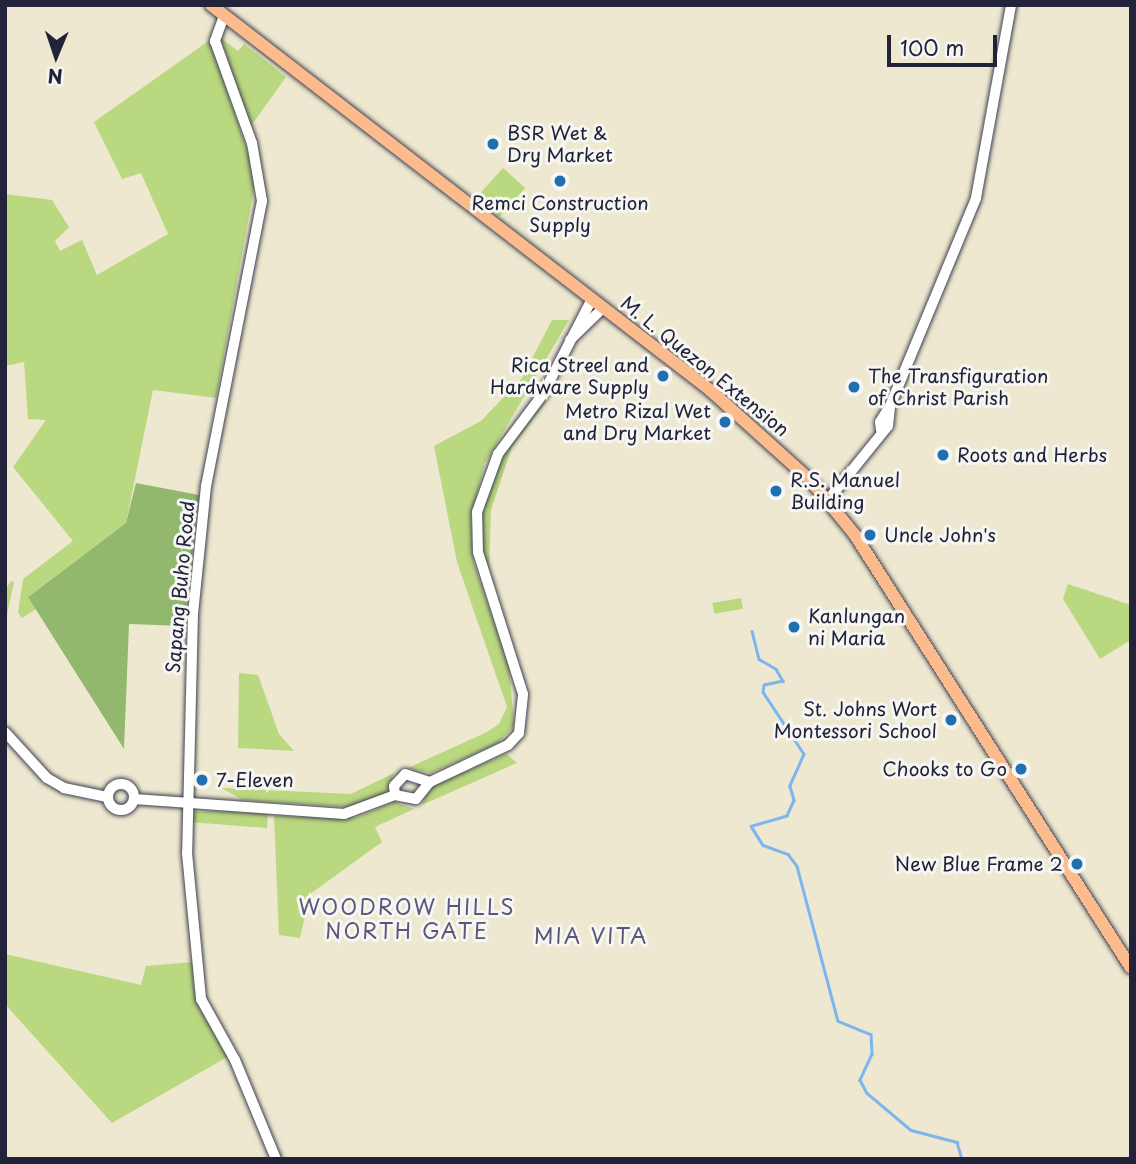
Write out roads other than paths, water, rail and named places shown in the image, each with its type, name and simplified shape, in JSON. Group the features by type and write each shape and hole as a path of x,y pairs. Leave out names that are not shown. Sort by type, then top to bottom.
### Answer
{"main road":[{"name":"M. L. Quezon Extension","path":"211,5 710,390 828,500 1131,968"}],"street":[{"path":"828,500 881,430 880,422 890,406 976,198 1011,5"},
{"name":"Sapang Buho Road","path":"224,16 215,41 252,143 262,201 206,486 193,613 185,802 201,999 235,1060 276,1159"},
{"path":"134,799 132,790 121,784 110,789 107,797 110,805 122,810 134,799 344,814 395,795 415,799 429,782 508,745 524,719 517,664 478,552 477,512 498,454 543,394 592,299"},
{"path":"570,340 603,308"},
{"path":"5,732 47,778 64,788 107,797"},
{"path":"395,795 398,779 405,774 429,782"}],"waterway":[{"path":"752,631 759,659 776,669 783,681 764,685 763,692 804,754 790,786 794,800 787,816 751,826 763,845 788,854 797,866 838,1021 871,1034 872,1054 860,1080 867,1093 911,1130 957,1142 962,1159"}],"place":[{"name":"BSR Wet & Dry Market","path":"493,144"},
{"name":"Remci Construction Supply","path":"560,181"},
{"name":"Rica Streel and Hardware Supply","path":"663,376"},
{"name":"The Transfiguration of Christ Parish","path":"854,387"},
{"name":"Metro Rizal Wet and Dry Market","path":"725,422"},
{"name":"Roots and Herbs","path":"943,455"},
{"name":"R.S. Manuel Building","path":"776,491"},
{"name":"Uncle John's","path":"870,535"},
{"name":"Kanlungan ni Maria","path":"794,627"},
{"name":"St. Johns Wort Montessori School","path":"951,720"},
{"name":"Chooks to Go","path":"1021,769"},
{"name":"7-Eleven","path":"202,780"},
{"name":"New Blue Frame 2","path":"1077,864"}],"district":[{"name":"WOODROW HILLS NORTH GATE","path":"407,918"},
{"name":"MIA VITA","path":"591,935"}]}
